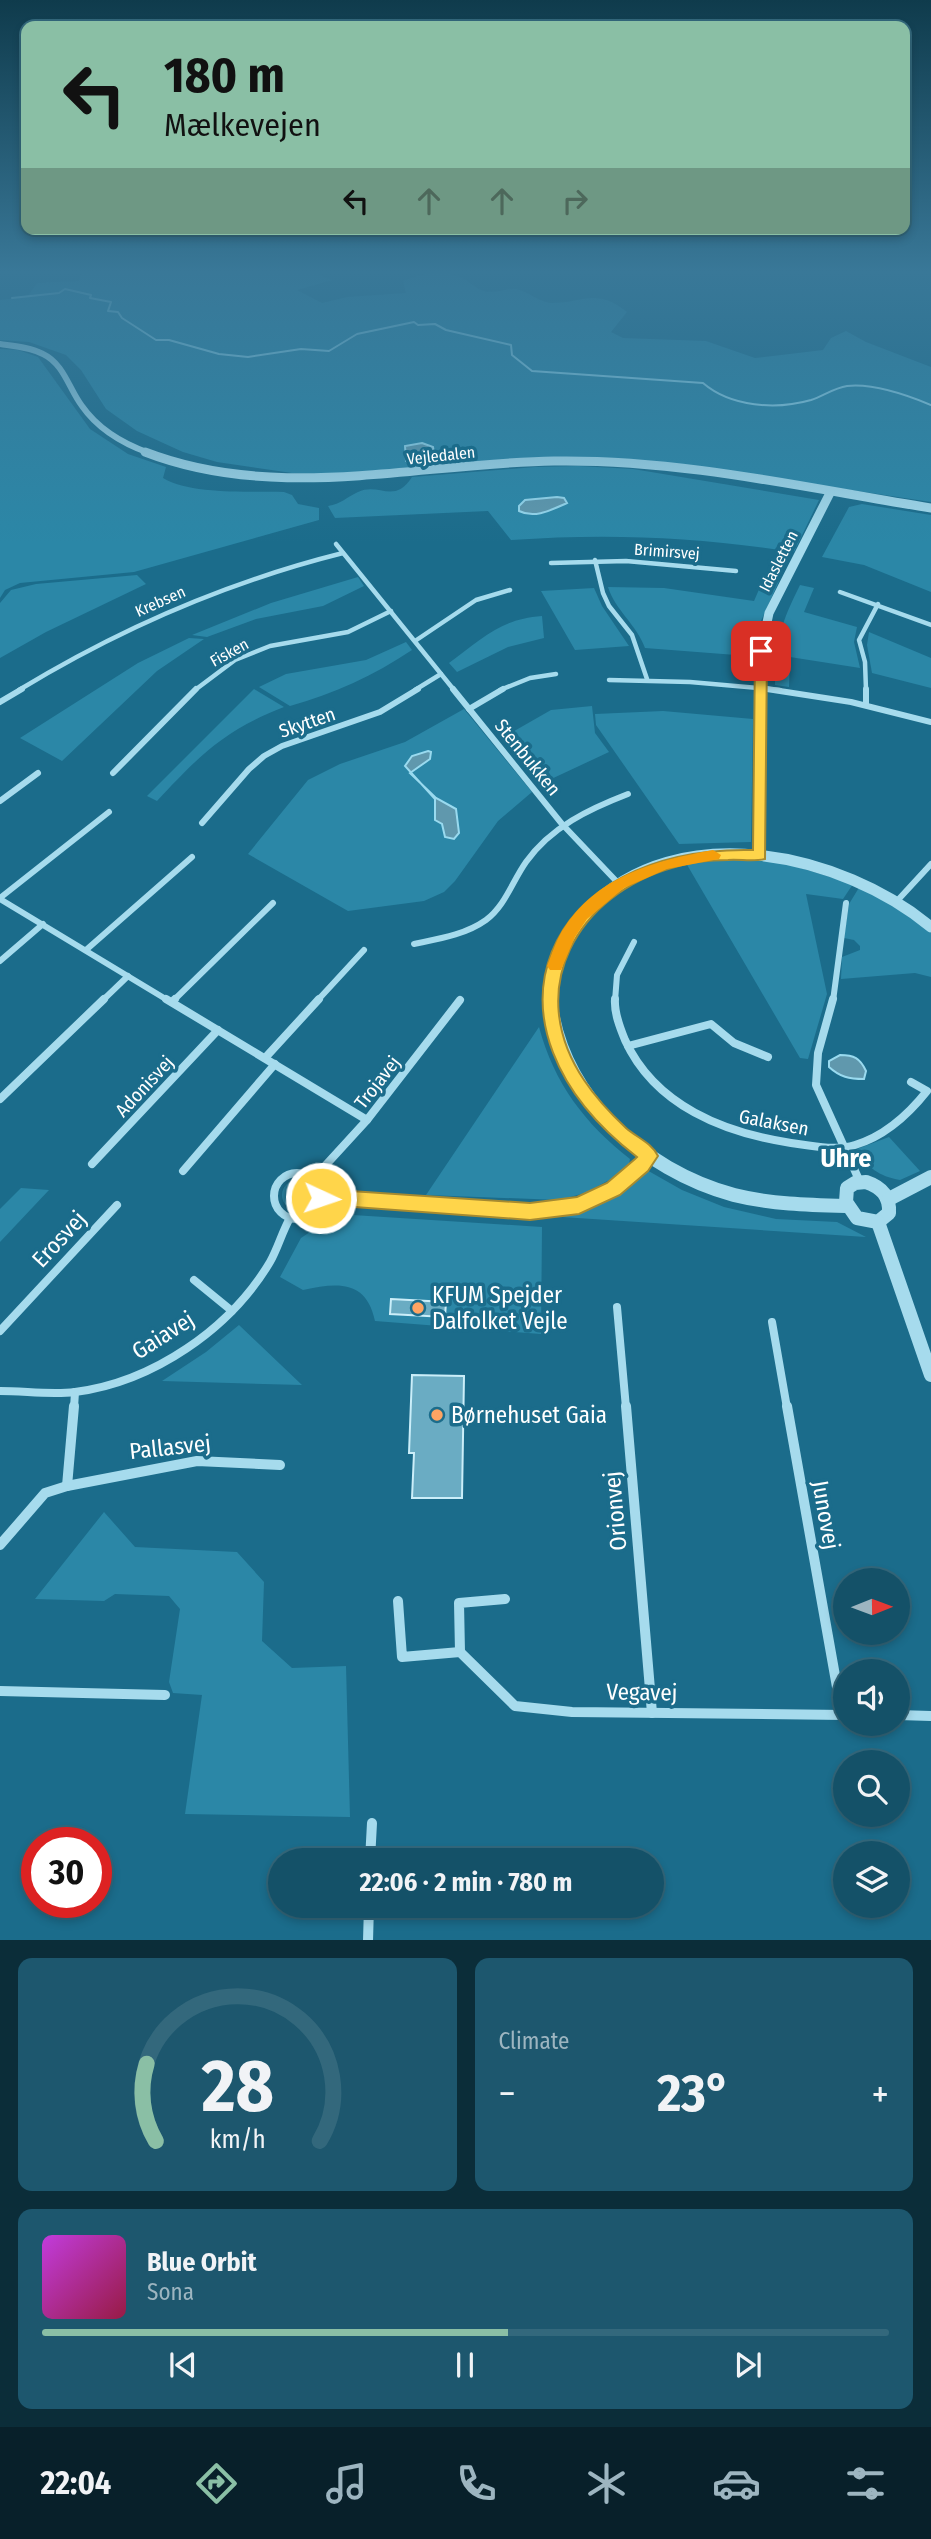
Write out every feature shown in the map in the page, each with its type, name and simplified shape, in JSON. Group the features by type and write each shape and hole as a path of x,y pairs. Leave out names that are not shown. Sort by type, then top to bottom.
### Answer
{"street":[{"name":"Vejledalen","path":"57,363 88,414 117,438 165,459 222,472 268,477 338,478 516,463 587,461 690,470 931,508"},
{"name":"Idasletten","path":"760,855 761,651 769,613 830,493"},
{"name":"Stenbukken","path":"337,544 562,824 619,884"},
{"name":"Krebsen","path":"1,702 96,645 156,615 230,585 343,552"},
{"path":"595,560 603,593 632,635 647,679"},
{"name":"Brimirsvej","path":"551,563 595,560 736,570"},
{"path":"415,641 476,600 510,590"},
{"path":"839,592 931,625"},
{"path":"866,705 865,662 859,640 878,604"},
{"name":"Fisken","path":"113,773 200,685 233,661 270,646 348,632 391,611"},
{"name":"Skytten","path":"202,823 249,769 264,757 282,746 380,712 441,674"},
{"name":"Stenbukken","path":"469,709 500,688 517,681 556,674"},
{"path":"609,680 647,679 760,687 866,705 931,722"},
{"path":"0,801 38,773"},
{"name":"Stenbukken","path":"562,824 593,807 628,794"},
{"path":"109,812 0,898 368,1120"},
{"path":"414,944 458,933 488,919 498,908 527,861 562,824"},
{"path":"846,1206 796,1206 757,1201 718,1190 682,1175 649,1156 620,1134 596,1110 577,1084 563,1058 550,1000 558,957 581,915 619,884 650,869 679,860 727,855 760,855 826,869 858,881 897,901 931,927"},
{"path":"86,950 192,857"},
{"path":"897,901 931,864"},
{"path":"172,1002 273,903"},
{"path":"846,903 840,924 838,972 831,1008 813,1068 816,1085 860,1182"},
{"path":"0,961 43,924"},
{"name":"Galaksen","path":"634,942 620,965 615,992 617,1014 628,1046 649,1077 672,1098 724,1128 786,1142 845,1147 883,1134 909,1115 929,1088 911,1082"},
{"path":"265,1058 364,950"},
{"path":"0,1098 128,975"},
{"name":"Trojavej","path":"313,1179 368,1120 460,1000"},
{"path":"628,1046 711,1024 734,1043 768,1057"},
{"name":"Adonisvej","path":"92,1164 218,1030"},
{"path":"183,1171 275,1064"},
{"path":"321,1198 530,1211 579,1205 614,1189 649,1156"},
{"path":"294,1175 313,1179 320,1187 321,1198 313,1211 298,1218 290,1218 283,1216 274,1207 273,1194 280,1182 294,1175"},
{"path":"889,1199 931,1177"},
{"path":"860,1182 877,1186 889,1199 889,1213 878,1222 858,1218 846,1206 844,1197 847,1188 860,1182"},
{"name":"Erosvej","path":"0,1331 117,1205"},
{"name":"Gaiavej","path":"0,1391 75,1392 134,1376 162,1364 186,1349 232,1311 248,1293 270,1261 290,1218"},
{"path":"878,1222 931,1375"},
{"path":"194,1280 232,1311"},
{"name":"Orionvej","path":"617,1307 652,1713"},
{"name":"Junovej","path":"772,1322 834,1659"},
{"path":"66,1486 75,1392"},
{"name":"Pallasvej","path":"0,1545 45,1493 66,1486 197,1461 280,1465"},
{"path":"398,1601 402,1657 460,1652 459,1603 505,1599"},
{"name":"Vegavej","path":"460,1652 515,1706 572,1712 833,1715"},
{"path":"0,1691 165,1695"},
{"path":"910,1715 931,1716"},
{"path":"371,1848 372,1823"},
{"path":"368,1940 369,1918"}],"shaded area":[{"path":"0,363 42,363 90,429 128,454 166,467 163,478 205,490 284,492 292,495 298,504 319,508 319,520 134,572 20,583 5,590 0,598"},
{"path":"74,363 919,363 931,367 931,502 704,468 606,459 346,475 292,473 217,462 183,452 137,431 106,409"},
{"path":"422,443 433,447 435,459 410,464 406,461 405,446"},
{"path":"578,466 633,469 819,500 794,552 653,538 511,540 488,511 335,518 328,506 366,490 399,490 412,477"},
{"path":"564,498 567,503 537,514 519,511 519,506 525,500"},
{"path":"862,504 931,515 931,592 864,565 822,557 849,507"},
{"path":"137,575 146,584 46,632 0,658 0,603 11,590 36,584"},
{"path":"358,577 364,586 323,606 256,619 207,637 192,635 271,603"},
{"path":"764,578 779,581 756,632 752,677 736,676 736,655 645,648 608,587 664,588 754,601"},
{"path":"800,585 814,588 804,612 857,627 854,642 860,668 790,657 789,687 775,685 780,633"},
{"path":"594,588 602,606 629,646 575,650 541,591"},
{"path":"542,616 544,638 508,647 457,672 449,663 503,626 514,621"},
{"path":"869,632 931,658 931,688 872,673 867,645"},
{"path":"189,638 204,639 157,671 62,761 20,738 138,663"},
{"path":"406,642 412,650 383,668 338,689 290,706 259,687 286,674 366,660"},
{"path":"254,689 284,707 245,725 214,746 157,801 147,796"},
{"path":"592,706 595,733 609,752 547,781 509,734 551,710"},
{"path":"464,709 532,792 498,821 444,892 424,901 348,911 248,854 308,780 340,764 405,742"},
{"path":"663,711 753,719 751,842 679,844 596,725 595,714"},
{"path":"431,752 430,759 411,772 405,766 412,756"},
{"path":"421,783 436,798 456,809 459,833 454,839 445,837 442,824 435,820 435,799"},
{"path":"720,859 781,862 853,884 843,899 806,894 827,994 808,1059 800,1058 686,863"},
{"path":"860,886 920,923 931,933 931,977 915,973 841,979 842,957 860,950 854,940 844,938 849,904"},
{"path":"539,1027 553,1066 573,1101 585,1117 630,1159 629,1164 613,1178 585,1193 559,1200 426,1195"},
{"path":"840,1055 859,1060 866,1071 864,1079 845,1077 829,1067 829,1061"},
{"path":"889,1137 920,1171 900,1180 886,1176 870,1166 857,1149"},
{"path":"645,1169 682,1190 724,1207 776,1219 837,1222 866,1237 562,1217 608,1199"},
{"path":"297,1180 308,1184 312,1195 308,1206 297,1210 286,1206 282,1195 286,1184"},
{"path":"21,1188 49,1190 0,1242 0,1209"},
{"path":"337,1214 542,1227 541,1334 375,1321 365,1297 357,1291 338,1286 303,1290 280,1277 301,1238"},
{"path":"239,1325 302,1385 162,1381 206,1352"},
{"path":"104,1512 135,1547 237,1552 264,1582 262,1641 292,1668 346,1666 350,1817 185,1814 202,1695 173,1693 169,1682 180,1609 169,1596 115,1594 104,1601 35,1599"}],"building":[{"name":"KFUM Spejder Dalfolket Vejle","path":"391,1299 446,1302 445,1317 390,1314"},
{"name":"Børnehuset Gaia","path":"412,1375 464,1376 462,1498 412,1498 414,1453 409,1453"}],"waterway":[{"path":"521,363 532,371 703,383 727,397 754,404 797,403 842,387 868,386 931,405"}],"slow traffic":[{"path":"555,966 568,935 581,915 598,898 636,874 679,860 713,855"}],"place":[{"name":"KFUM Spejder Dalfolket Vejle","path":"418,1308"},
{"name":"Børnehuset Gaia","path":"437,1415"}],"district":[{"name":"Uhre","path":"846,1158"}],"route":[{"path":"321,1198 530,1211 579,1205 614,1189 642,1165 649,1156 620,1134 596,1110 577,1084 563,1058 550,1000 552,980 558,957 581,915 598,898 619,884 636,874 679,860 760,855 761,651"}]}
